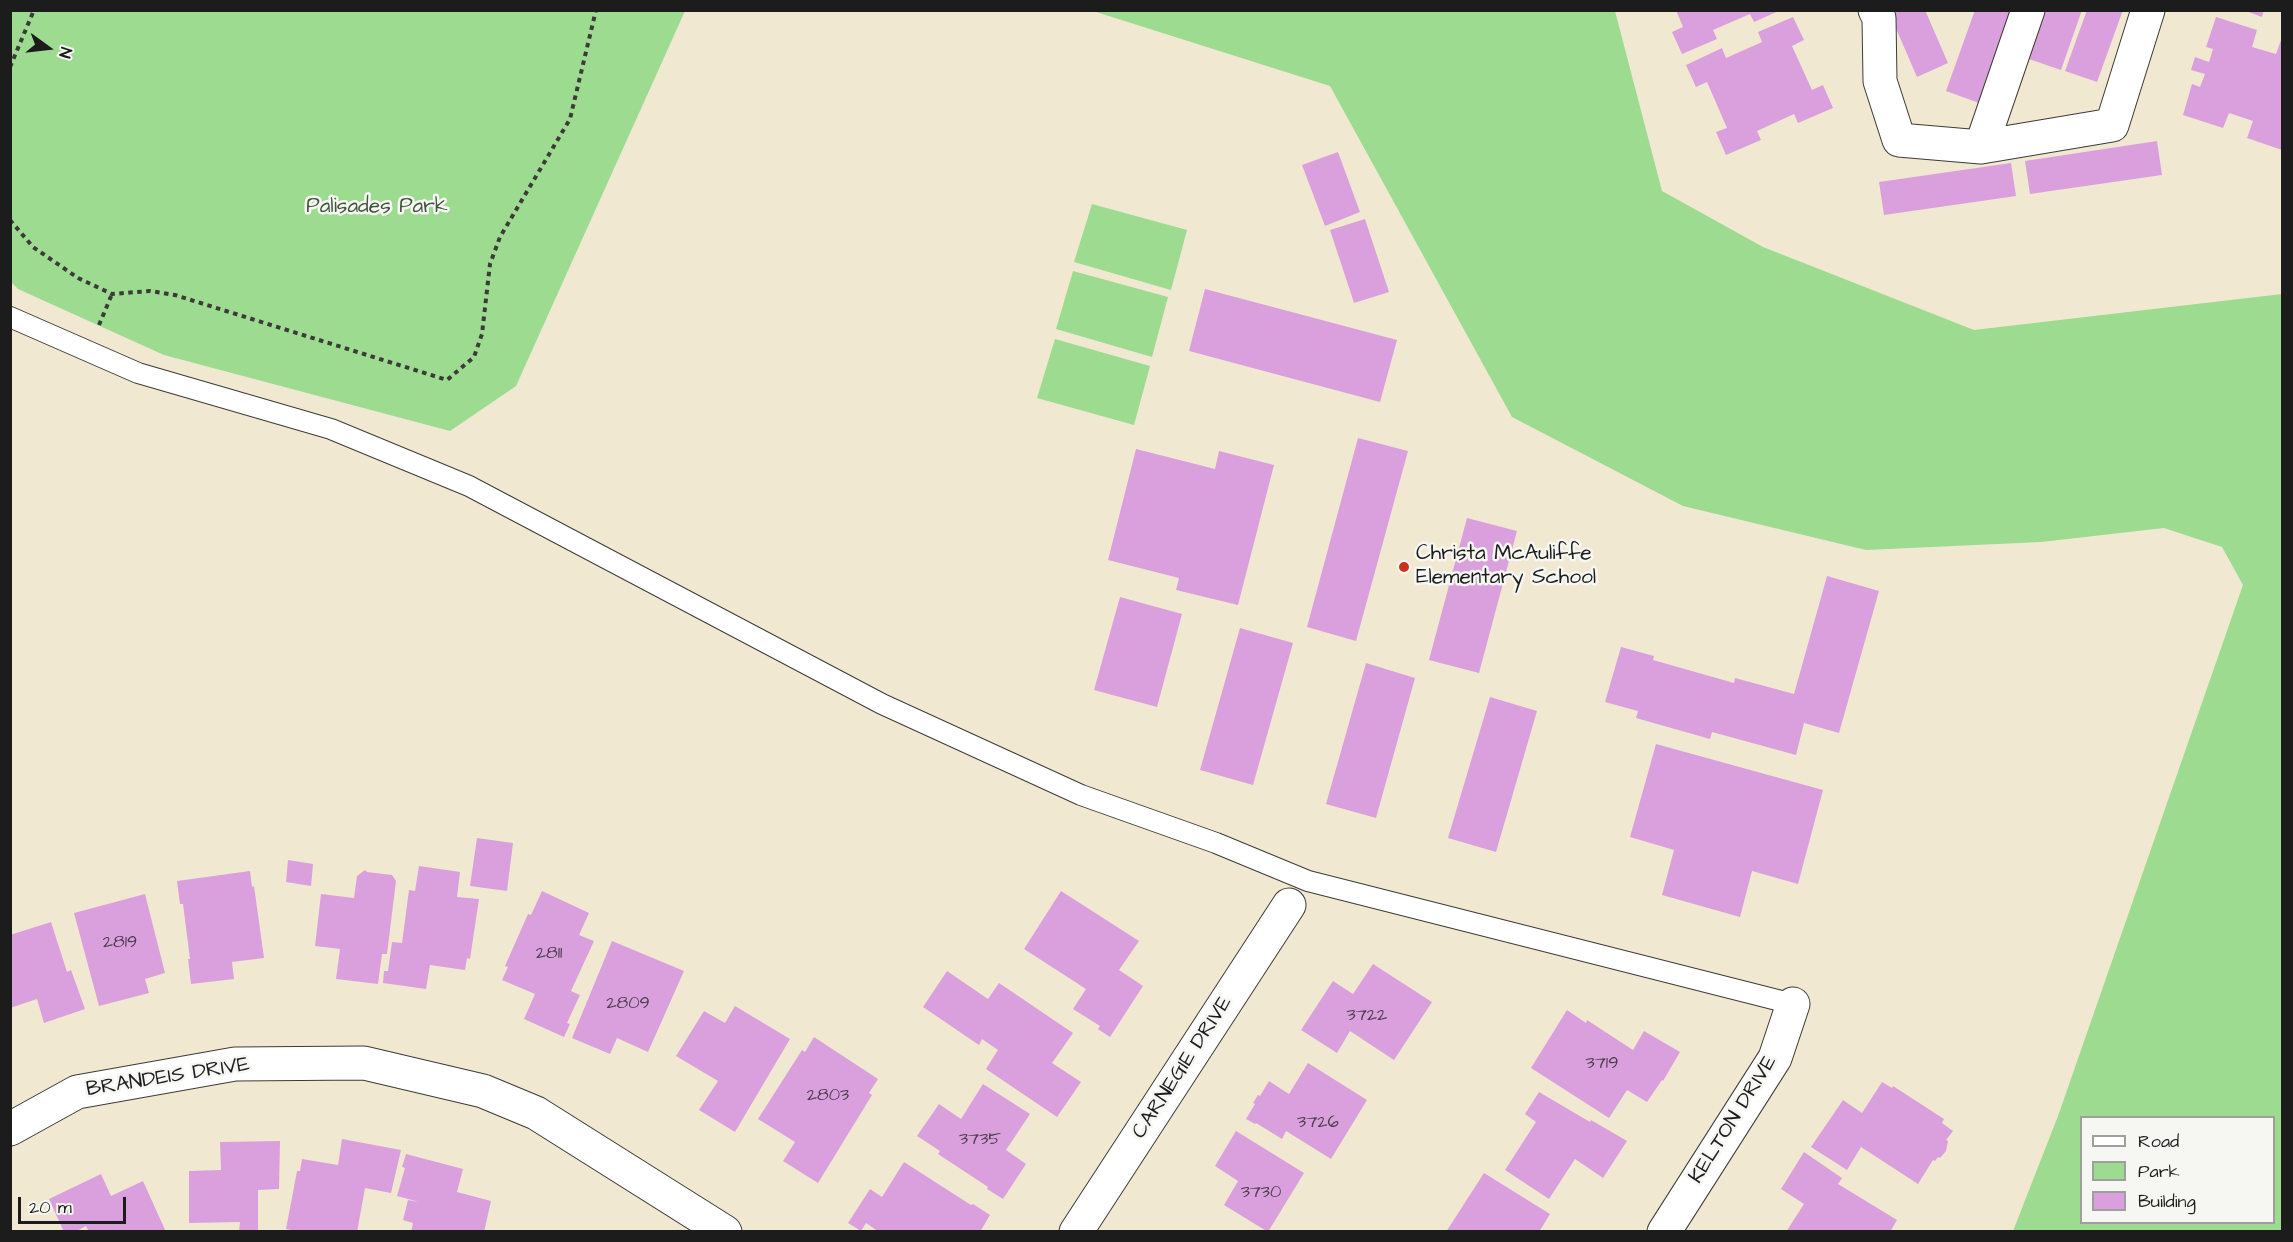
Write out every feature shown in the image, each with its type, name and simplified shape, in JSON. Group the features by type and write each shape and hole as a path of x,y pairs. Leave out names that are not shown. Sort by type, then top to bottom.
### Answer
{"street":[{"path":"1875,10 1879,18 1880,81 1899,140 1982,147 2112,125 2148,10"},
{"path":"1982,147 2028,10"},
{"name":"CARNEGIE DRIVE","path":"1076,1232 1289,905"},
{"name":"KELTON DRIVE","path":"1664,1232 1775,1058 1793,1004"},
{"name":"BRANDEIS DRIVE","path":"10,1129 77,1092 234,1064 364,1063 483,1091 536,1113 725,1232"}],"lane":[{"path":"10,317 138,373 331,429 469,486 882,705 1081,795 1216,843 1308,881 1793,1004"}],"path":[{"path":"10,67 34,10"},
{"path":"10,220 33,247 78,278 112,294 150,291 175,295 447,380 474,357 482,334 490,264 500,237 570,119 596,10"}],"green space":[{"name":"Palisades Park","path":"10,11 685,11 516,386 450,431 164,355 18,289 11,282"},
{"path":"1093,11 1615,11 1662,191 1763,247 1974,330 2282,294 2282,1231 2013,1231 2058,1116 2243,585 2222,547 2164,528 2041,542 1866,550 1683,506 1512,417 1330,86"},
{"path":"1092,204 1187,230 1171,290 1074,262"},
{"path":"1073,271 1168,297 1152,357 1056,329"},
{"path":"1055,339 1150,366 1134,425 1037,398"}],"building":[{"path":"1676,10 1781,10 1754,22 1750,14 1713,30 1717,39 1682,54 1672,32 1683,27"},
{"path":"1888,10 1925,10 1948,63 1917,77"},
{"path":"1975,10 2012,10 1979,103 1946,91"},
{"path":"2046,10 2082,10 2061,70 2029,59"},
{"path":"2087,10 2123,10 2097,82 2065,71"},
{"path":"2243,10 2264,10 2262,17"},
{"path":"1793,17 1804,40 1792,46 1812,90 1823,85 1833,108 1798,123 1794,114 1757,131 1761,140 1726,155 1716,132 1727,128 1707,82 1696,87 1686,65 1722,48 1726,58 1762,42 1758,32"},
{"path":"2216,17 2257,30 2252,47 2276,54 2282,40 2282,150 2247,138 2253,121 2229,113 2223,128 2183,115 2192,84 2200,87 2205,74 2191,70 2195,57 2209,62 2213,49 2206,47"},
{"path":"2157,141 2162,175 2030,194 2025,161"},
{"path":"1338,152 1360,212 1325,226 1302,165"},
{"path":"2011,163 2016,196 1884,215 1879,182"},
{"path":"1365,219 1389,292 1354,303 1330,230"},
{"path":"1205,289 1397,340 1380,402 1189,351"},
{"path":"1358,438 1408,451 1356,641 1307,627"},
{"path":"1136,449 1215,469 1219,451 1274,465 1238,605 1176,590 1179,578 1108,560"},
{"path":"1467,518 1517,531 1479,673 1429,660"},
{"path":"1827,576 1879,591 1839,733 1804,723 1796,755 1712,732 1710,739 1636,718 1638,711 1605,702 1621,647 1654,656 1653,660 1734,683 1735,678 1794,694"},
{"path":"1120,597 1182,614 1157,707 1094,690"},
{"path":"1240,628 1293,643 1253,785 1200,770"},
{"path":"1366,663 1415,678 1376,818 1326,804"},
{"path":"1490,697 1537,711 1496,852 1448,838"},
{"path":"1656,744 1823,790 1798,884 1752,871 1740,917 1662,895 1674,850 1630,837"},
{"path":"477,838 513,843 507,891 470,886"},
{"path":"288,860 313,864 311,886 286,882"},
{"path":"419,866 460,872 457,897 479,899 470,959 467,958 465,970 430,965 426,989 383,983 384,971 388,971 392,942 402,943 409,890 415,891"},
{"path":"365,870 392,875 396,881 387,954 382,954 378,984 336,979 340,949 315,946 321,894 354,898 357,876"},
{"path":"250,871 264,958 232,962 234,979 191,984 183,904 180,904 177,881"},
{"path":"542,891 589,913 579,935 594,941 571,991 580,995 567,1023 570,1024 564,1037 524,1019 535,994 502,980 508,967 505,966 528,914 531,915"},
{"path":"1061,891 1139,941 1119,970 1143,986 1110,1037 1098,1029 1100,1026 1073,1009 1086,989 1024,949"},
{"path":"145,894 165,973 145,979 149,993 99,1006 74,913"},
{"path":"51,922 67,972 71,970 85,1009 44,1023 37,999 10,1008 10,935"},
{"path":"612,941 684,971 648,1052 617,1038 610,1054 572,1038"},
{"path":"1373,964 1432,1002 1394,1060 1350,1031 1337,1053 1301,1030 1333,981 1353,994"},
{"path":"947,971 988,999 999,983 1073,1033 1052,1063 1081,1082 1057,1117 986,1069 998,1050 982,1039 979,1045 923,1007"},
{"path":"735,1006 790,1039 735,1132 699,1110 718,1081 676,1056 704,1011 725,1023"},
{"path":"1567,1010 1586,1023 1587,1020 1633,1050 1644,1031 1680,1052 1647,1102 1627,1090 1609,1118 1531,1068"},
{"path":"814,1037 878,1079 869,1093 872,1095 818,1183 783,1161 795,1142 758,1119 802,1050 805,1052"},
{"path":"1308,1063 1367,1100 1331,1159 1286,1131 1282,1139 1246,1119 1255,1104 1253,1103 1269,1081 1289,1094"},
{"path":"1882,1082 1892,1088 1893,1086 1944,1119 1942,1123 1953,1131 1946,1140 1948,1141 1946,1151 1940,1158 1933,1160 1918,1184 1861,1147 1847,1170 1811,1147 1843,1100 1862,1113"},
{"path":"983,1084 1030,1114 1006,1150 1026,1164 1003,1199 938,1154 940,1151 917,1136 939,1104 961,1119"},
{"path":"1539,1092 1627,1141 1603,1178 1575,1159 1549,1199 1505,1170 1536,1122 1525,1114"},
{"path":"1236,1131 1304,1173 1268,1232 1224,1205 1238,1181 1215,1166"},
{"path":"342,1139 401,1150 391,1193 365,1188 357,1232 301,1232 286,1229 297,1171 300,1171 302,1159 338,1165"},
{"path":"280,1141 279,1189 258,1190 258,1232 239,1232 240,1222 189,1223 189,1171 221,1170 220,1142"},
{"path":"1804,1152 1842,1178 1838,1184 1897,1220 1890,1232 1786,1232 1804,1204 1781,1189"},
{"path":"406,1154 463,1169 457,1192 491,1201 484,1232 411,1232 413,1223 403,1220 408,1200 419,1202 397,1196 405,1168 402,1167"},
{"path":"904,1162 990,1215 980,1232 879,1232 866,1223 861,1231 848,1223 870,1189 882,1197"},
{"path":"1484,1173 1550,1214 1539,1232 1446,1232"},
{"path":"101,1174 111,1196 143,1181 166,1232 89,1232 86,1226 75,1232 64,1232 49,1199"}],"place":[{"name":"Christa McAuliffe Elementary School","path":"1404,567"}]}
